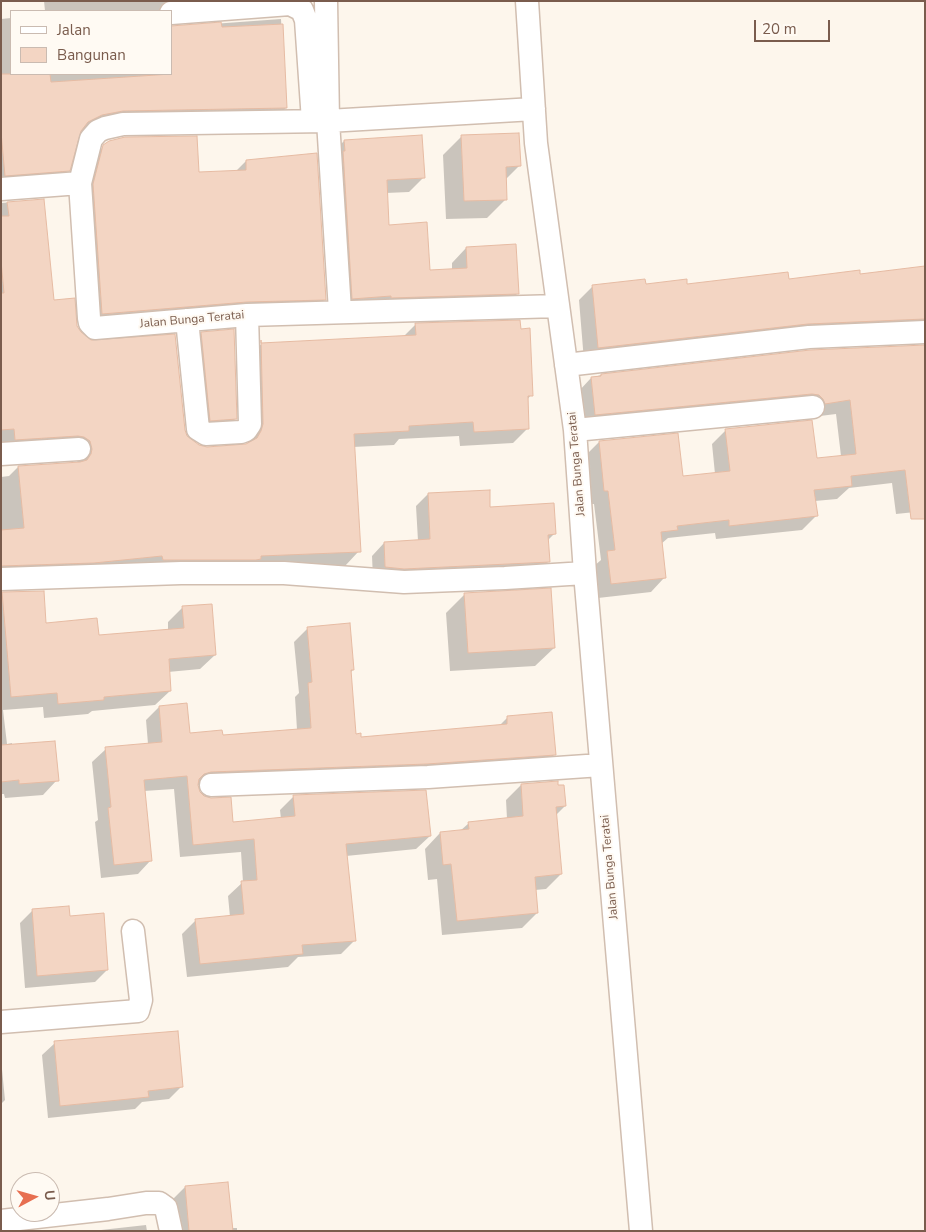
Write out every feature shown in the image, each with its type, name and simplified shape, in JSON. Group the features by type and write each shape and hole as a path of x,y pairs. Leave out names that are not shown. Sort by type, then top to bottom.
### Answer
{"street":[{"path":"321,121 326,1"},
{"path":"527,1 536,143 558,306"},
{"path":"172,13 290,4 302,10 306,20 321,121 340,311"},
{"name":"Jalan Bunga Teratai","path":"534,109 321,121 111,126 98,131 91,139 80,183 90,323 95,328 247,315 558,306 575,430 585,572 640,1231"},
{"path":"1,189 80,183"},
{"path":"187,320 198,429 206,434 241,432 246,430 250,424 247,315"},
{"path":"566,365 809,337 925,332"},
{"path":"575,430 813,407"},
{"path":"1,454 79,449"},
{"path":"1,579 181,572 275,573 404,582 505,578 585,572"},
{"path":"211,785 428,777 601,765"},
{"path":"1,1022 138,1011 141,1000 133,931"},
{"path":"1,1221 159,1203 166,1208 171,1231"}],"building":[{"path":"221,22 222,27 283,24 287,108 123,111 102,115 88,122 81,131 70,171 5,176 1,132 1,74 50,75 51,82 172,75 172,26"},
{"path":"519,133 521,166 506,167 507,200 464,201 461,135"},
{"path":"422,135 425,178 387,180 389,225 427,222 430,270 467,268 466,247 516,244 519,294 391,298 391,296 352,299 343,151 345,151 344,140"},
{"path":"197,136 199,172 246,170 246,160 317,153 326,300 247,302 102,314 93,184 103,145 109,141 125,137"},
{"path":"44,199 54,300 75,298 77,326 91,340 175,334 185,430 187,436 199,445 207,447 246,444 257,438 263,424 261,343 416,335 415,323 520,320 521,329 530,328 533,396 528,396 529,429 474,432 473,422 409,426 409,431 354,434 361,552 261,556 261,559 256,560 163,560 162,556 94,563 1,566 1,530 24,528 18,466 80,462 87,460 92,449 90,441 84,437 15,440 14,429 1,430 1,293 4,293 1,261 1,216 9,216 7,202"},
{"path":"925,266 925,319 808,324 598,348 592,285 645,279 646,284 687,279 687,284 788,272 789,279 860,270 860,274"},
{"path":"234,329 237,419 210,421 201,332"},
{"path":"925,345 925,519 911,519 905,470 851,476 852,486 814,490 818,516 729,526 729,520 677,526 678,530 661,532 666,578 611,584 607,551 615,550 608,491 604,491 599,441 678,433 683,476 730,471 725,429 812,420 817,458 856,454 850,400 825,404 819,395 812,394 595,415 591,377 601,376 601,374 810,350"},
{"path":"490,490 490,507 554,503 556,534 548,535 550,562 404,569 385,567 384,542 430,539 428,493"},
{"path":"551,588 555,648 468,653 464,593"},
{"path":"44,591 46,623 97,618 99,635 184,628 182,606 212,604 216,655 169,659 171,691 104,697 104,700 58,704 57,693 11,697 2,592"},
{"path":"350,623 354,670 351,670 356,734 361,733 361,737 507,724 507,716 552,712 556,755 427,764 211,772 204,774 199,779 200,792 204,796 211,798 231,797 233,822 295,816 293,795 426,790 431,836 346,844 356,941 302,945 303,954 200,964 195,919 244,914 241,881 257,880 254,839 193,845 187,776 144,780 152,861 114,865 108,808 111,807 105,747 162,742 159,706 187,703 190,733 222,730 223,735 311,728 308,683 312,682 307,627"},
{"path":"55,741 59,781 19,784 19,780 1,782 1,745"},
{"path":"558,781 558,785 564,785 566,806 556,807 562,874 535,877 538,913 457,921 451,864 443,865 440,832 469,829 468,822 523,816 521,784"},
{"path":"69,906 70,916 104,913 108,970 37,976 32,909"},
{"path":"178,1031 183,1087 148,1091 149,1097 60,1106 54,1041"},
{"path":"228,1182 233,1231 189,1231 185,1186"}]}
